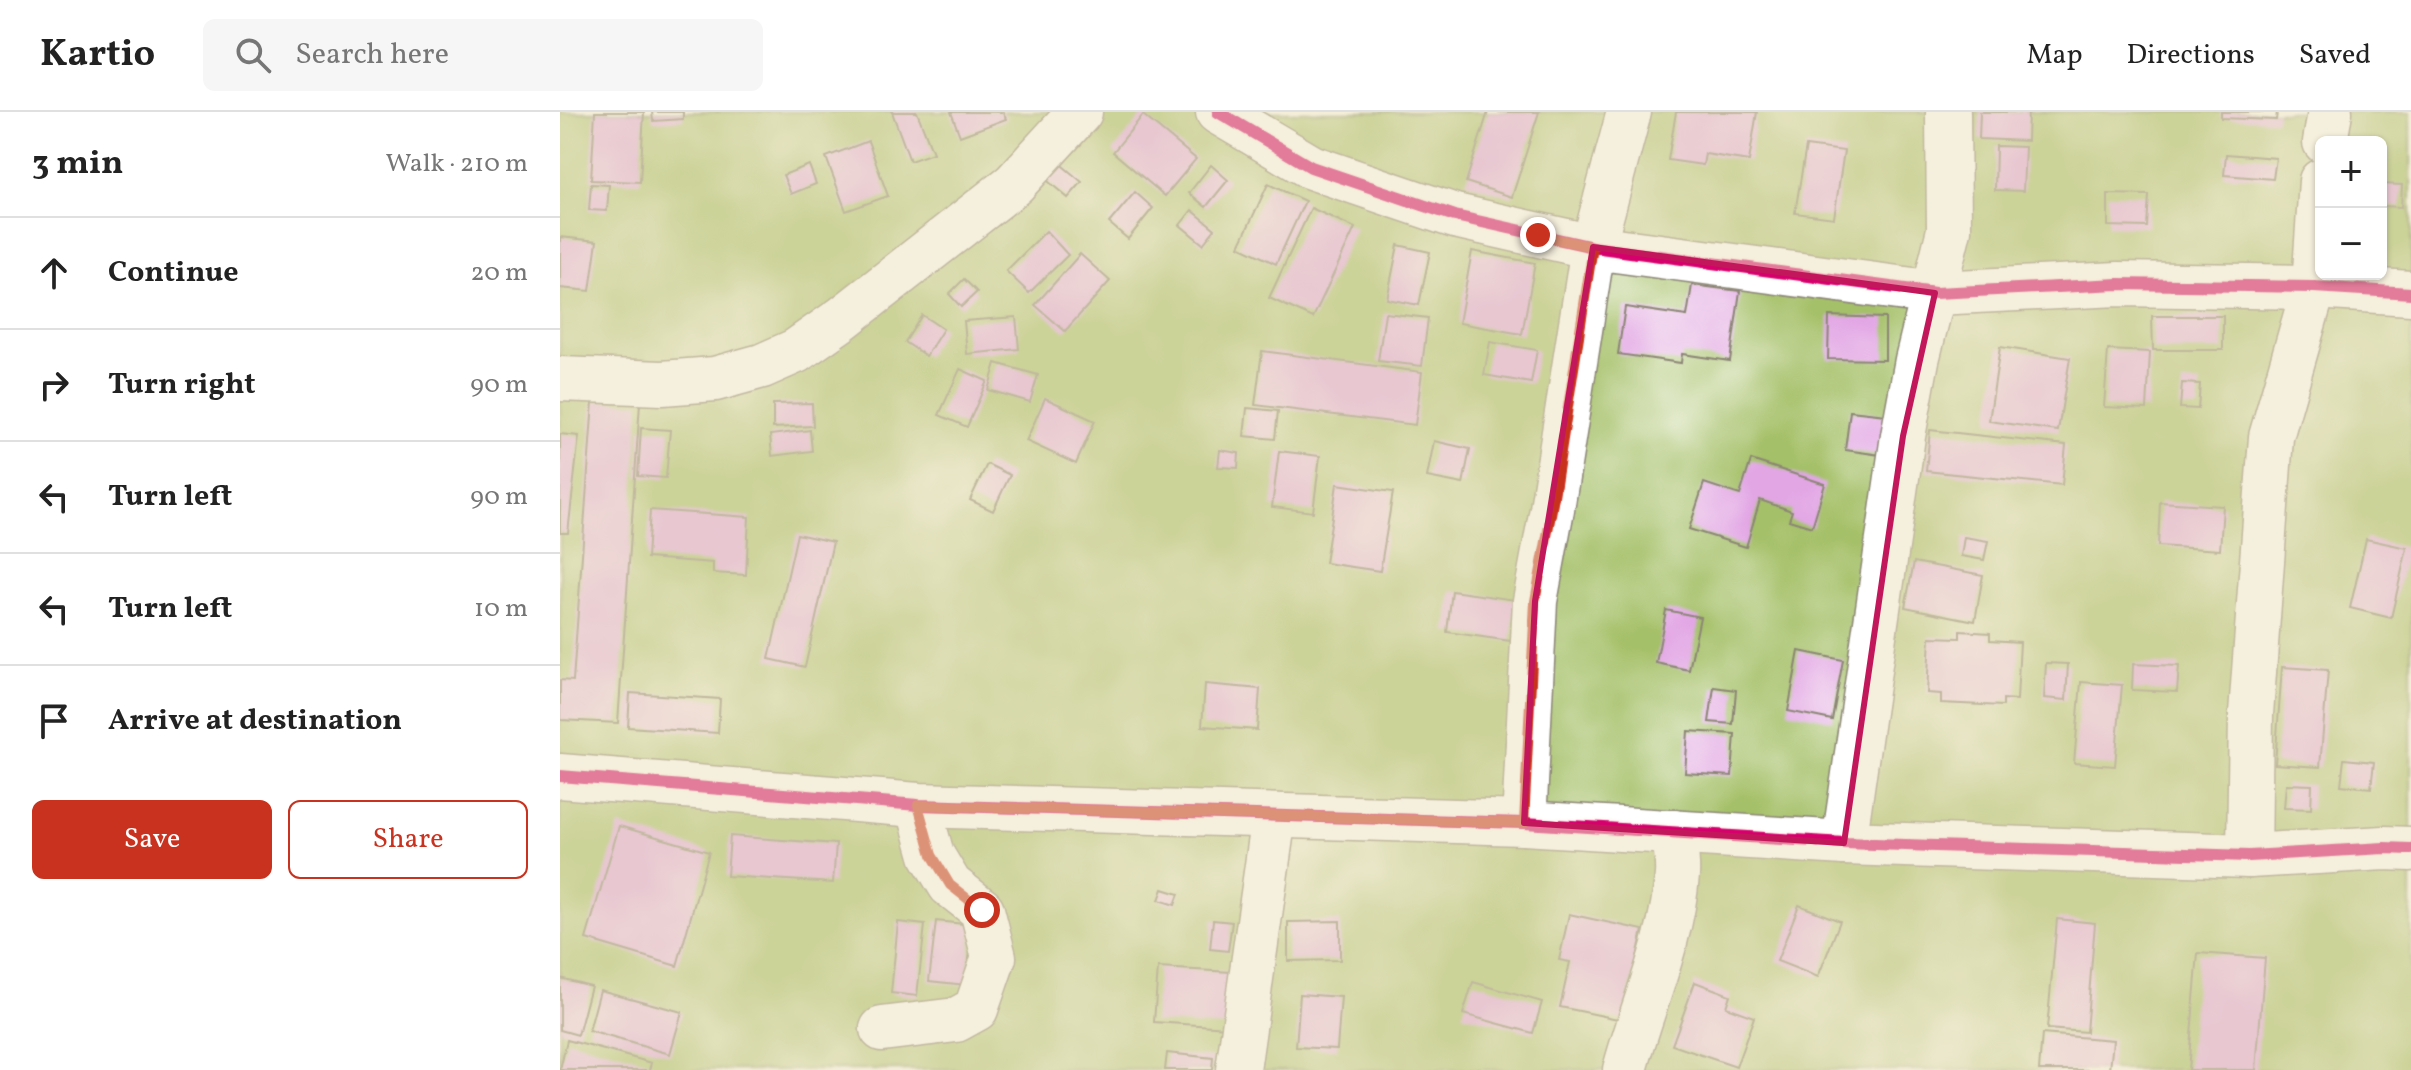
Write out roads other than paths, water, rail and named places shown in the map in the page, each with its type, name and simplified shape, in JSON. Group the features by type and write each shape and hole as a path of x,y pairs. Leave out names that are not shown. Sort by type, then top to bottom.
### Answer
{"street":[{"path":"560,379 662,383 715,379 762,366 796,351 1014,184 1080,112"},
{"path":"1218,112 1311,167 1455,216 1593,247 1935,293 2118,284 2314,287 2411,293"},
{"path":"1524,823 1535,601 1593,247 1629,112"},
{"path":"1844,843 1903,436 1917,360 1949,230 1948,112"},
{"path":"2326,136 2330,112"},
{"path":"2249,856 2251,714 2271,437 2314,287 2319,208"},
{"path":"560,776 918,805 1524,823 1844,843 2249,856 2411,849"},
{"path":"882,1029 956,1020 976,1009 994,957 982,910 950,885 932,855 918,805"},
{"path":"1238,1070 1274,816"},
{"path":"1625,1070 1655,978 1668,919 1677,874 1674,832"}]}
